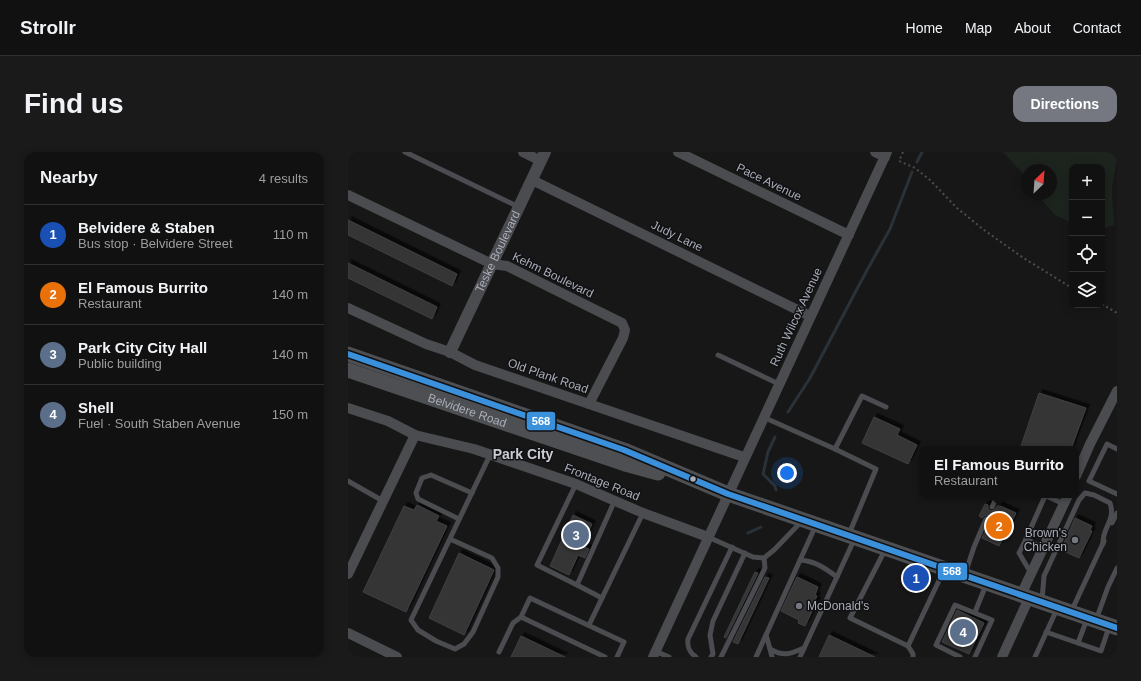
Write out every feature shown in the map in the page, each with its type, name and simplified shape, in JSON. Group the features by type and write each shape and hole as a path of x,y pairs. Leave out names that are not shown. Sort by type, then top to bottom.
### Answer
{"main road":[{"name":"Belvidere Road","path":"348,354 624,450 728,494"},
{"name":"Belvidere Road","path":"348,370 625,464 728,494"},
{"path":"728,494 1102,623"}],"street":[{"path":"523,152 543,156"},
{"name":"Pace Avenue","path":"678,152 849,235"},
{"path":"875,152 886,154"},
{"name":"Ruth Wilcox Avenue","path":"654,654 744,457 886,154"},
{"name":"Teske Boulevard","path":"450,352 543,156"},
{"name":"Judy Lane","path":"532,180 810,316"},
{"name":"Kehm Boulevard","path":"348,196 492,264 508,266 622,324 625,330 623,338 589,404"},
{"name":"Old Plank Road","path":"348,308 426,344 450,352 475,365 744,457"},
{"path":"1079,469 1117,391"},
{"name":"Frontage Road","path":"348,408 388,420 415,435 474,449 576,484 643,513 708,537"},
{"path":"348,574 415,435"},
{"path":"1002,657 1031,599 1031,573 1066,499"},
{"path":"348,633 397,657"}],"lane":[{"path":"405,152 519,207"},
{"path":"718,355 779,384"},
{"path":"835,448 862,396 886,407"},
{"path":"763,417 835,448 876,469 837,577 801,649 794,657"},
{"path":"1117,449 1107,444 1089,481 1117,494"},
{"path":"450,539 492,558 498,568 498,577 473,632 464,644 455,649 436,641 418,630 411,620 490,454"},
{"path":"459,519 418,499 416,493 422,478 431,475 472,493"},
{"path":"348,481 383,502"},
{"path":"576,484 537,565 602,598"},
{"path":"1031,599 1044,576 1079,500 1085,493 1094,495 1110,503 1112,510 1111,519 1102,537 1103,544"},
{"path":"992,507 996,498"},
{"path":"1031,573 1019,553 1043,498"},
{"path":"577,585 615,500"},
{"path":"589,625 643,513"},
{"path":"1035,657 1046,632 1064,610 1103,544 1117,513"},
{"path":"964,576 974,547 986,520"},
{"path":"708,537 753,557 764,558 810,522"},
{"path":"756,657 800,560 810,522"},
{"path":"1026,539 1043,548"},
{"path":"696,657 690,652 688,639 732,547"},
{"path":"886,548 850,618 908,646 913,654 913,657"},
{"path":"711,657 713,654 710,634 713,621 745,553"},
{"path":"721,657 764,568 764,558"},
{"path":"800,560 810,561 822,566 837,577"},
{"path":"1046,632 1101,651 1102,623 1108,587 1117,568"},
{"path":"908,646 945,569"},
{"path":"975,612 986,583"},
{"path":"499,652 513,623 521,617 530,598 624,642 616,657"},
{"path":"960,657 936,645 955,605 992,620 975,657"},
{"path":"521,617 605,657"},
{"path":"1078,643 1102,623"},
{"path":"766,635 772,657"},
{"path":"770,649 786,655 801,649"},
{"path":"800,657 801,649"},
{"path":"654,654 669,657"}],"path":[{"path":"902,152 898,161 915,168 930,180 957,208 1022,257 1069,286"},
{"path":"1105,306 1117,313"}],"shaded area":[{"path":"1003,152 1117,152 1112,190 1114,225 1105,228 1105,164 1069,164 1069,222 1055,215 1041,200 1057,200 1057,164 1021,164 1021,172"}],"building":[{"path":"348,220 457,274 452,286 348,235"},
{"path":"348,263 437,307 432,319 348,278"},
{"path":"1039,393 1086,408 1072,446 1021,446"},
{"path":"874,417 900,429 897,435 917,445 908,464 862,443"},
{"path":"985,504 988,505 988,509 991,511 998,505 1016,513 999,546 982,538 990,521 988,516 985,515 982,518 979,516"},
{"path":"417,505 439,516 436,521 447,526 406,612 363,592 404,506 414,510"},
{"path":"573,515 592,524 582,546 589,549 585,558 578,555 569,575 550,566"},
{"name":"Brown's Chicken","path":"1075,518 1092,526 1090,530 1092,531 1079,558 1061,550"},
{"path":"459,553 494,570 464,635 429,618"},
{"path":"755,572 758,573 726,638 724,637"},
{"path":"765,577 769,578 738,644 733,642"},
{"name":"McDonald's","path":"797,577 818,587 815,595 817,596 815,600 817,601 805,626 798,623 799,620 781,611"},
{"path":"957,610 984,623 969,654 942,642"},
{"path":"829,635 875,657 819,657"},
{"path":"521,636 565,657 511,657"}],"waterway":[{"path":"917,162 922,152"},
{"path":"788,412 810,378 890,229 912,172"},
{"path":"775,437 768,452 763,474 775,486 776,490"},
{"path":"748,533 761,527"}],"transit line":[{"name":"568","path":"348,354 624,450 728,494 1117,628"}],"place":[{"name":"El Famous Burrito","path":"999,526"},
{"name":"Park City City Hall","path":"576,535"},
{"name":"Brown's Chicken","path":"1075,540"},
{"name":"Belvidere & Staben","path":"916,578"},
{"name":"McDonald's","path":"799,606"},
{"name":"Shell","path":"963,632"}],"district":[{"name":"Park City","path":"523,454"}]}
